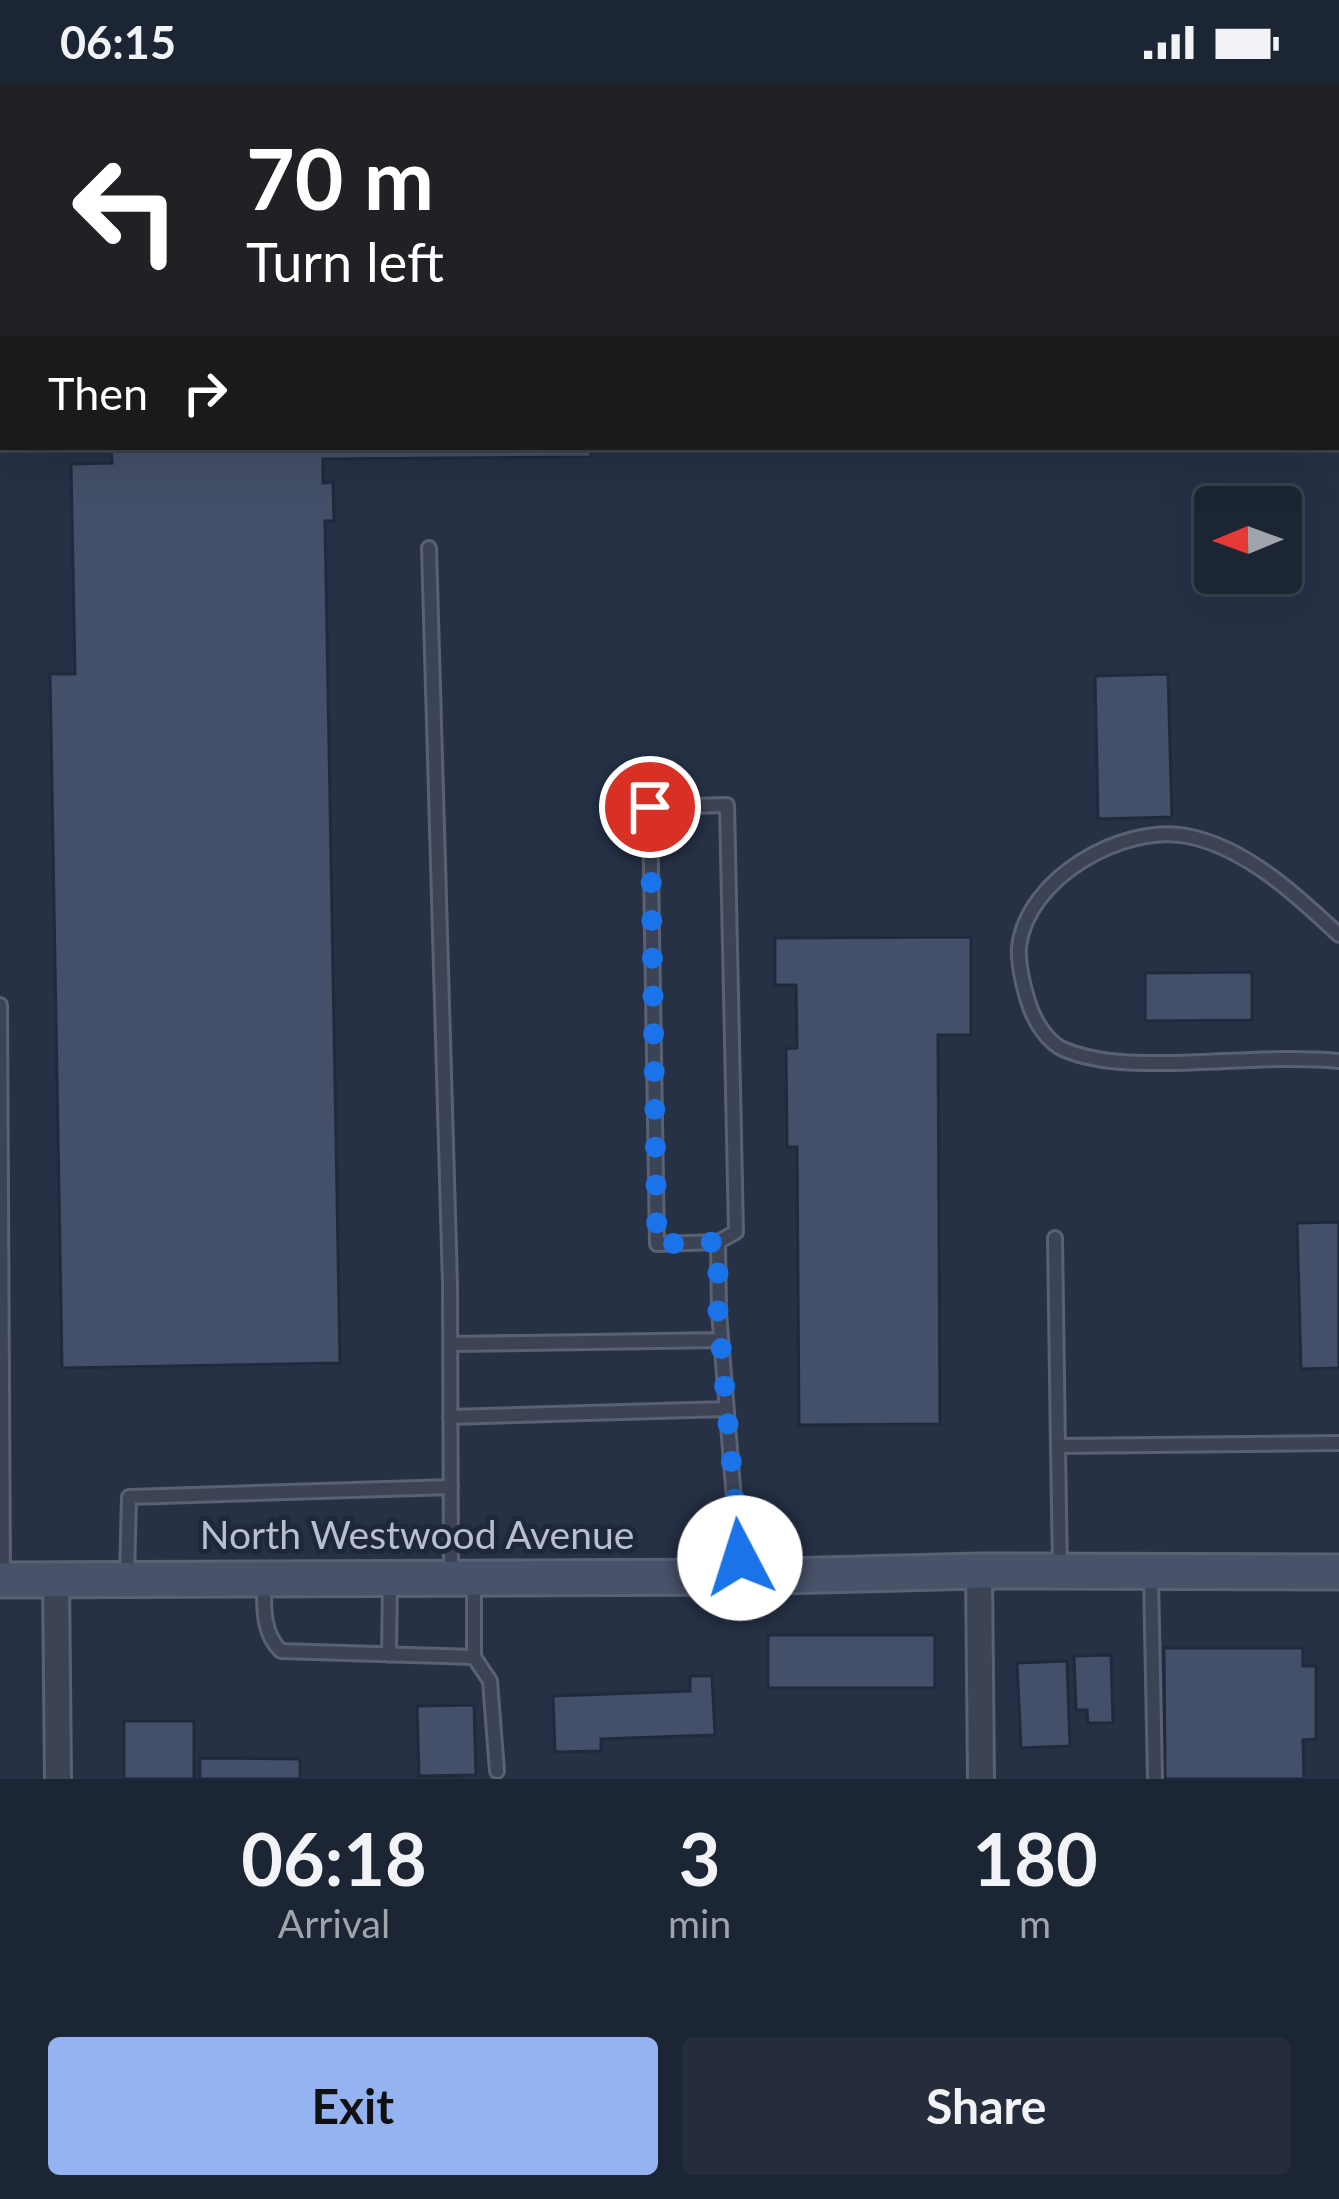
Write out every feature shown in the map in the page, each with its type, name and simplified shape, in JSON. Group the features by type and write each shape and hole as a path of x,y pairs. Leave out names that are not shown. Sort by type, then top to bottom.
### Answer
{"street":[{"path":"979,1571 981,1779"},
{"name":"North Westwood Avenue","path":"2,1580 1339,1572"},
{"path":"56,1580 58,1779"}],"lane":[{"path":"429,548 451,1487 474,1657 490,1682 497,1771"},
{"path":"727,805 736,1232 718,1242 657,1244 650,807 727,805"},
{"path":"1339,935 1231,851 1186,836 1154,836 1121,842 1078,863 1046,890 1028,916 1019,948 1022,982 1033,1018 1059,1049 1138,1063 1339,1060"},
{"path":"0,1005 2,1580"},
{"path":"1054,1238 1060,1571"},
{"path":"718,1242 740,1576"},
{"path":"451,1345 721,1340"},
{"path":"451,1417 727,1409"},
{"path":"1058,1446 1339,1442"},
{"path":"127,1579 129,1497 451,1487"},
{"path":"1150,1571 1155,1779"},
{"path":"389,1655 390,1576"},
{"path":"264,1578 264,1616 269,1636 281,1652 474,1657"}],"building":[{"path":"111,450 591,450 591,457 323,459 323,483 333,482 334,521 325,521 340,1363 62,1368 50,674 75,674 71,464 112,463"},
{"path":"1168,674 1172,817 1098,819 1095,676"},
{"path":"971,937 971,1035 938,1035 940,1424 799,1425 797,1147 787,1147 786,1049 797,1048 796,985 775,985 775,938"},
{"path":"1252,972 1252,1020 1145,1021 1145,973"},
{"path":"1339,1222 1339,1368 1301,1369 1297,1223"},
{"path":"768,1635 935,1635 935,1688 768,1688"},
{"path":"1164,1648 1303,1648 1303,1666 1316,1666 1316,1739 1303,1740 1304,1779 1165,1779"},
{"path":"1111,1655 1113,1723 1088,1723 1087,1710 1076,1710 1074,1656"},
{"path":"1067,1661 1070,1746 1021,1748 1017,1663"},
{"path":"690,1676 712,1676 715,1735 601,1739 601,1751 555,1752 553,1696 690,1691"},
{"path":"474,1705 476,1775 419,1776 417,1706"},
{"path":"124,1721 194,1721 194,1779 124,1779"},
{"path":"200,1758 300,1759 300,1779 200,1779"}],"route":[{"path":"650,807 657,1244 718,1242 718,1312 740,1558"}]}
